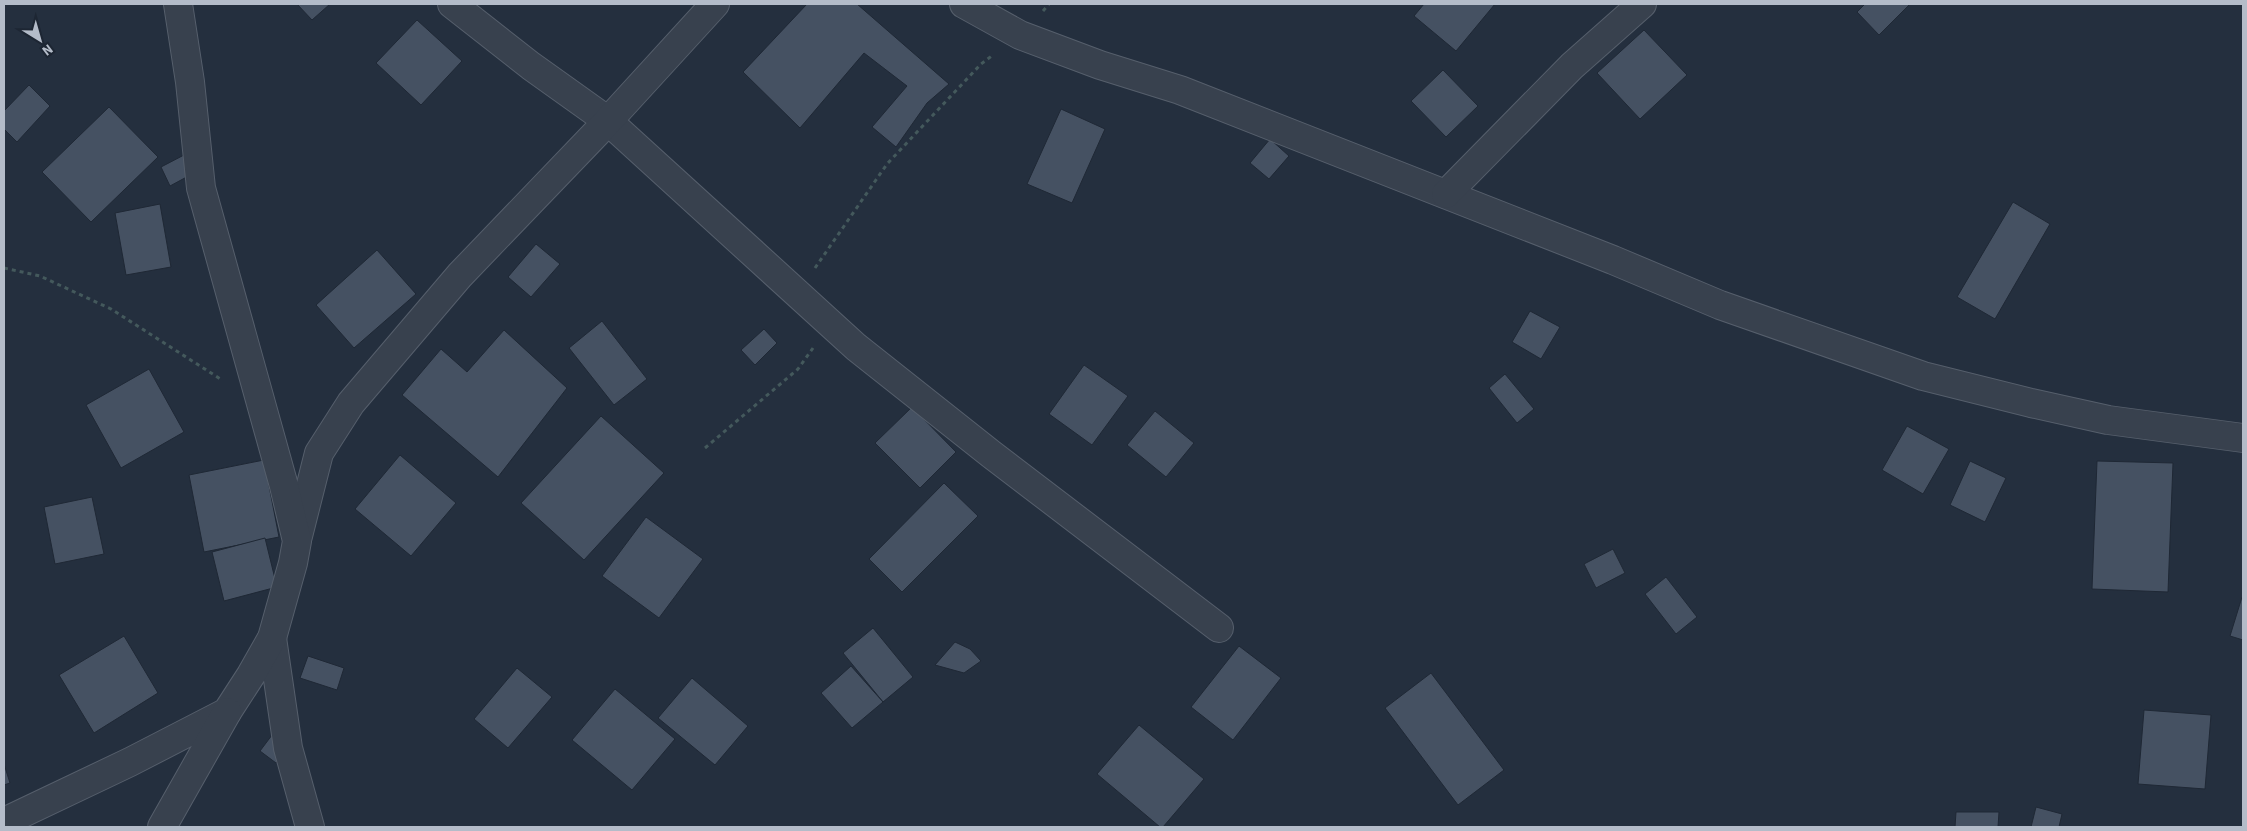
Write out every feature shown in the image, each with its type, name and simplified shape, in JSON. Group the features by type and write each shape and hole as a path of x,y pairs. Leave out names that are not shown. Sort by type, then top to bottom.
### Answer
{"street":[{"path":"178,4 190,82 201,188 284,486 296,541"},
{"path":"452,4 531,66 608,121 856,347 991,454 1219,628"},
{"path":"162,827 227,712 272,638 294,563 296,541 319,453 351,403 460,275 608,121 715,4"},
{"path":"964,4 1020,35 1100,65 1180,90 1613,260 1720,305 1923,376 2108,420 2243,438"},
{"path":"1446,194 1572,66 1642,4"},
{"path":"272,638 288,748 310,827"},
{"path":"4,822 130,762 227,712"}],"path":[{"path":"797,294 887,164 981,64 1020,35 1049,4"},
{"path":"4,268 40,276 111,309 205,367 228,384"},
{"path":"705,448 798,370 813,348 815,339"}],"building":[{"path":"297,4 330,4 312,20"},
{"path":"807,4 857,4 949,84 927,103 896,147 872,127 907,86 864,53 800,128 743,72"},
{"path":"1424,4 1495,4 1456,51 1414,16"},
{"path":"1865,4 1910,4 1879,35 1857,12"},
{"path":"417,20 462,61 421,105 376,63"},
{"path":"1644,30 1687,75 1640,119 1597,73"},
{"path":"1443,70 1478,106 1446,137 1411,101"},
{"path":"29,85 50,106 17,142 4,129 4,111"},
{"path":"109,107 158,157 91,222 42,172"},
{"path":"1061,109 1105,129 1072,203 1027,184"},
{"path":"1270,139 1289,156 1269,179 1250,163"},
{"path":"184,155 194,173 170,186 161,167"},
{"path":"2013,202 2050,224 1995,319 1957,297"},
{"path":"160,204 171,267 126,275 115,213"},
{"path":"536,244 560,264 531,297 508,277"},
{"path":"377,250 416,294 354,348 316,305"},
{"path":"1530,311 1560,327 1541,359 1512,342"},
{"path":"602,321 647,379 614,405 569,348"},
{"path":"764,329 777,343 755,365 741,350"},
{"path":"504,330 567,388 498,477 402,395 441,349 467,372"},
{"path":"1084,365 1128,396 1092,445 1049,414"},
{"path":"149,369 184,432 121,468 86,405"},
{"path":"1505,374 1534,409 1517,423 1489,388"},
{"path":"912,407 956,452 920,488 875,443"},
{"path":"1155,411 1194,443 1166,477 1127,445"},
{"path":"601,416 664,473 584,560 521,503"},
{"path":"1907,426 1949,449 1923,494 1882,470"},
{"path":"400,455 456,503 411,556 355,509"},
{"path":"264,460 279,537 204,552 189,475"},
{"path":"1970,461 2006,478 1985,522 1950,505"},
{"path":"2097,461 2173,463 2168,592 2092,589"},
{"path":"944,483 978,516 902,592 869,559"},
{"path":"92,497 104,554 55,564 44,507"},
{"path":"646,517 703,559 659,618 602,576"},
{"path":"265,538 277,587 224,601 212,552"},
{"path":"1613,549 1625,573 1596,588 1584,564"},
{"path":"1666,577 1697,617 1676,634 1645,594"},
{"path":"2243,597 2243,640 2230,636"},
{"path":"873,628 913,677 883,702 843,653"},
{"path":"124,636 158,693 94,733 59,675"},
{"path":"955,642 970,649 981,661 964,673 935,665"},
{"path":"1239,646 1281,678 1233,740 1191,707"},
{"path":"308,656 344,668 337,690 300,678"},
{"path":"851,666 883,702 852,728 821,693"},
{"path":"517,668 552,697 508,748 474,719"},
{"path":"1431,673 1504,770 1458,805 1385,708"},
{"path":"692,678 748,726 715,765 658,718"},
{"path":"615,689 675,739 632,790 572,740"},
{"path":"2144,710 2211,715 2205,789 2138,784"},
{"path":"1139,725 1204,779 1163,827 1160,827 1097,774"},
{"path":"272,735 288,748 276,763 260,751"},
{"path":"4,764 10,783 4,785"},
{"path":"2036,807 2062,814 2059,827 2031,827"},
{"path":"1956,812 1999,812 1998,827 1955,827"}]}
